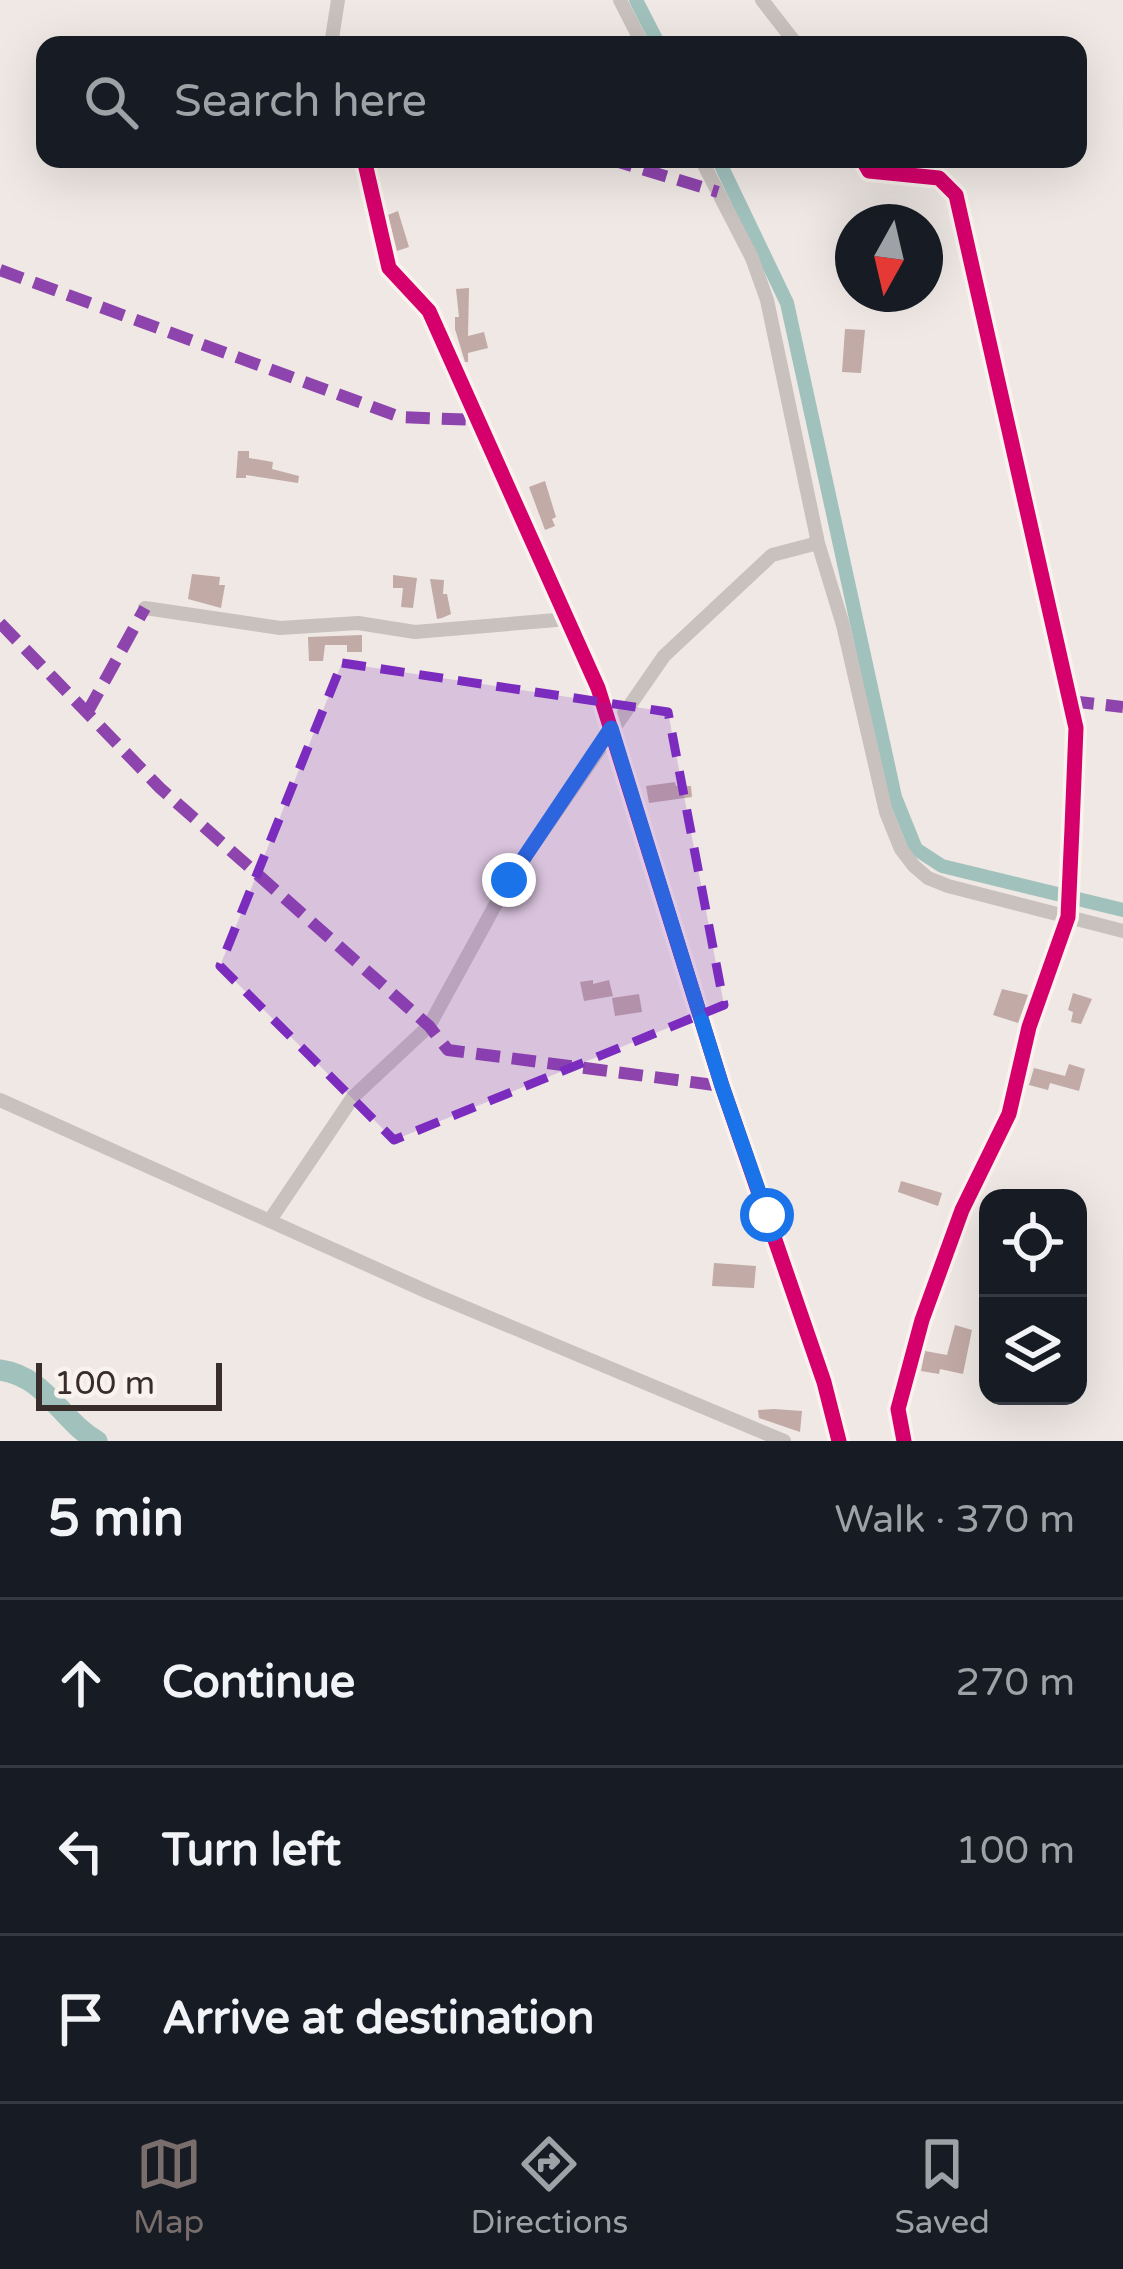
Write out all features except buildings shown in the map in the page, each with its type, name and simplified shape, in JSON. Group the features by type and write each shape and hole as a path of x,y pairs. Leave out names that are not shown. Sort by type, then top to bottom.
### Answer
{"street":[{"path":"332,36 338,0"},
{"path":"620,0 638,36"},
{"path":"762,0 790,36"},
{"path":"366,168 388,268 429,311 568,619 611,728 722,1086 824,1382 839,1441"},
{"path":"706,168 752,258 767,301 818,543 843,626 886,812 901,850 928,878 948,886 1123,931"},
{"path":"867,168 869,172 939,178 956,196 1076,728 1068,917 1029,1027 1009,1114 962,1210 922,1320 898,1409 904,1441"},
{"path":"270,1220 353,1097 429,1026 509,880 664,656 772,556 818,543"},
{"path":"145,608 280,628 358,623 415,632 568,619"},
{"path":"0,1100 428,1292 784,1441"}],"highlighted area":[{"path":"342,663 668,712 724,1005 394,1140 220,966"}],"waterway":[{"path":"636,0 654,36"},
{"path":"722,168 787,303 895,797 916,849 942,866 1123,910"},
{"path":"0,1370 30,1381 97,1441"}],"marked path":[{"path":"639,168 718,192"},
{"path":"0,270 400,417 476,420"},
{"path":"87,713 145,608"},
{"path":"0,623 160,788 429,1026 448,1050 722,1086"},
{"path":"1070,701 1123,707"}],"cycle path":[{"path":"366,168 389,268 429,311 598,688 722,1086 824,1382 839,1441"},
{"path":"867,168 939,178 956,195 1076,728 1068,917 1029,1027 1009,1114 962,1210 922,1320 898,1409 904,1441"}],"route":[{"path":"509,880 611,728 767,1215"}]}
